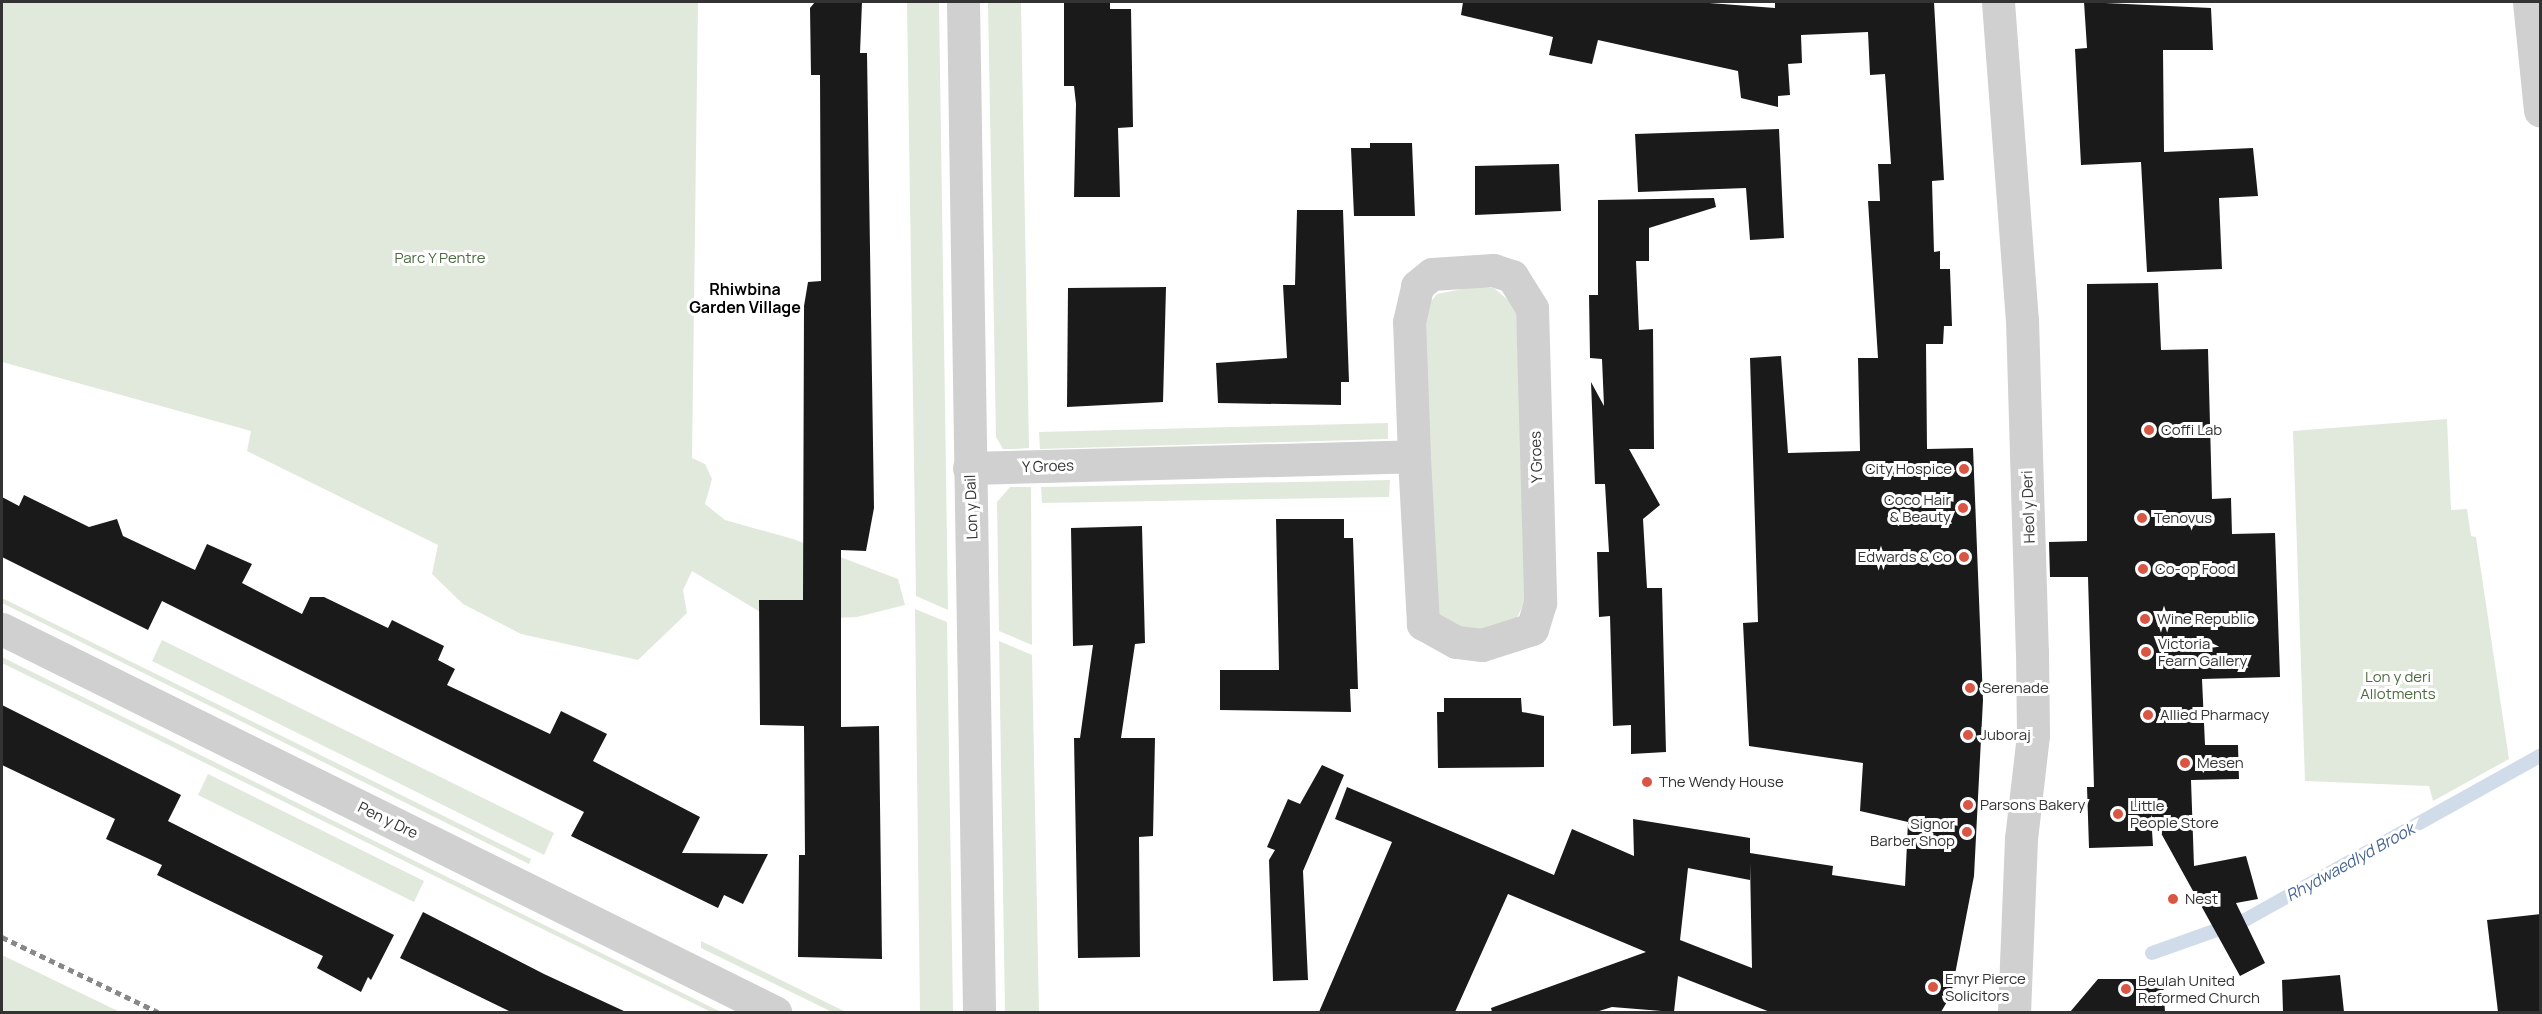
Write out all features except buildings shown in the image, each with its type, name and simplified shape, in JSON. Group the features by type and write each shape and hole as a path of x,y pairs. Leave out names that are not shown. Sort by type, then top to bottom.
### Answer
{"street":[{"name":"Lon y Dail","path":"963,2 979,1012"},
{"name":"Heol y Deri","path":"1998,2 2022,319 2032,651 2033,735 2021,839 2014,1012"},
{"path":"2529,2 2541,110"},
{"name":"Y Groes","path":"1493,270 1512,276 1532,308 1540,603 1538,619 1521,636 1482,645 1456,642 1423,624 1414,456 1408,322 1417,286 1432,274 1452,271 1493,270"},
{"name":"Y Groes","path":"969,468 1414,456"},
{"name":"Pen y Dre","path":"2,629 775,1012"}],"green space":[{"name":"Parc Y Pentre","path":"2,2 698,2 692,458 705,464 712,479 705,504 725,520 793,539 898,579 905,605 857,617 775,621 692,571 683,590 687,613 638,660 521,634 463,604 432,574 438,545 247,451 251,431 2,362"},
{"path":"907,2 939,2 948,610 916,596"},
{"path":"988,2 1021,2 1029,448 1003,449 996,437"},
{"path":"1478,286 1494,288 1516,307 1527,597 1516,620 1502,629 1464,631 1442,619 1434,608 1424,310 1437,294"},
{"name":"Lon y deri Allotments","path":"2447,419 2451,510 2467,509 2471,536 2476,537 2509,759 2433,801 2429,786 2305,781 2293,431"},
{"path":"1388,423 1388,439 1040,449 1039,432"},
{"path":"1390,480 1389,497 1042,503 1041,487"},
{"path":"1010,487 1031,487 1032,645 999,631 997,502"},
{"path":"2,598 531,859 529,864 2,603"},
{"path":"915,609 947,622 953,1012 920,1012"},
{"path":"162,640 554,833 544,855 152,661"},
{"path":"999,641 1032,655 1039,1012 1005,1012"},
{"path":"2,657 721,1012 711,1012 2,663"},
{"path":"208,774 424,881 414,902 198,795"},
{"path":"701,941 846,1012 832,1012 701,948"},
{"path":"2,955 120,1012 2,1012"}],"waterway":[{"name":"Rhydwaedlyd Brook","path":"2152,953 2245,920 2540,756"}],"railway":[{"path":"2,937 158,1012"}],"place":[{"name":"Coffi Lab","path":"2149,430"},
{"name":"City Hospice","path":"1964,469"},
{"name":"Coco Hair & Beauty","path":"1963,508"},
{"name":"Tenovus","path":"2142,518"},
{"name":"Edwards & Co","path":"1964,557"},
{"name":"Co-op Food","path":"2143,569"},
{"name":"Wine Republic","path":"2145,619"},
{"name":"Victoria Fearn Gallery","path":"2146,652"},
{"name":"Serenade","path":"1970,688"},
{"name":"Allied Pharmacy","path":"2148,715"},
{"name":"Juboraj","path":"1968,735"},
{"name":"Mesen","path":"2185,763"},
{"name":"The Wendy House","path":"1647,782"},
{"name":"Parsons Bakery","path":"1968,805"},
{"name":"Little People Store","path":"2118,814"},
{"name":"Signor Barber Shop","path":"1967,832"},
{"name":"Nest","path":"2173,899"},
{"name":"Emyr Pierce Solicitors","path":"1933,987"},
{"name":"Beulah United Reformed Church","path":"2126,989"}],"district":[{"name":"Rhiwbina Garden Village","path":"745,298"}]}
